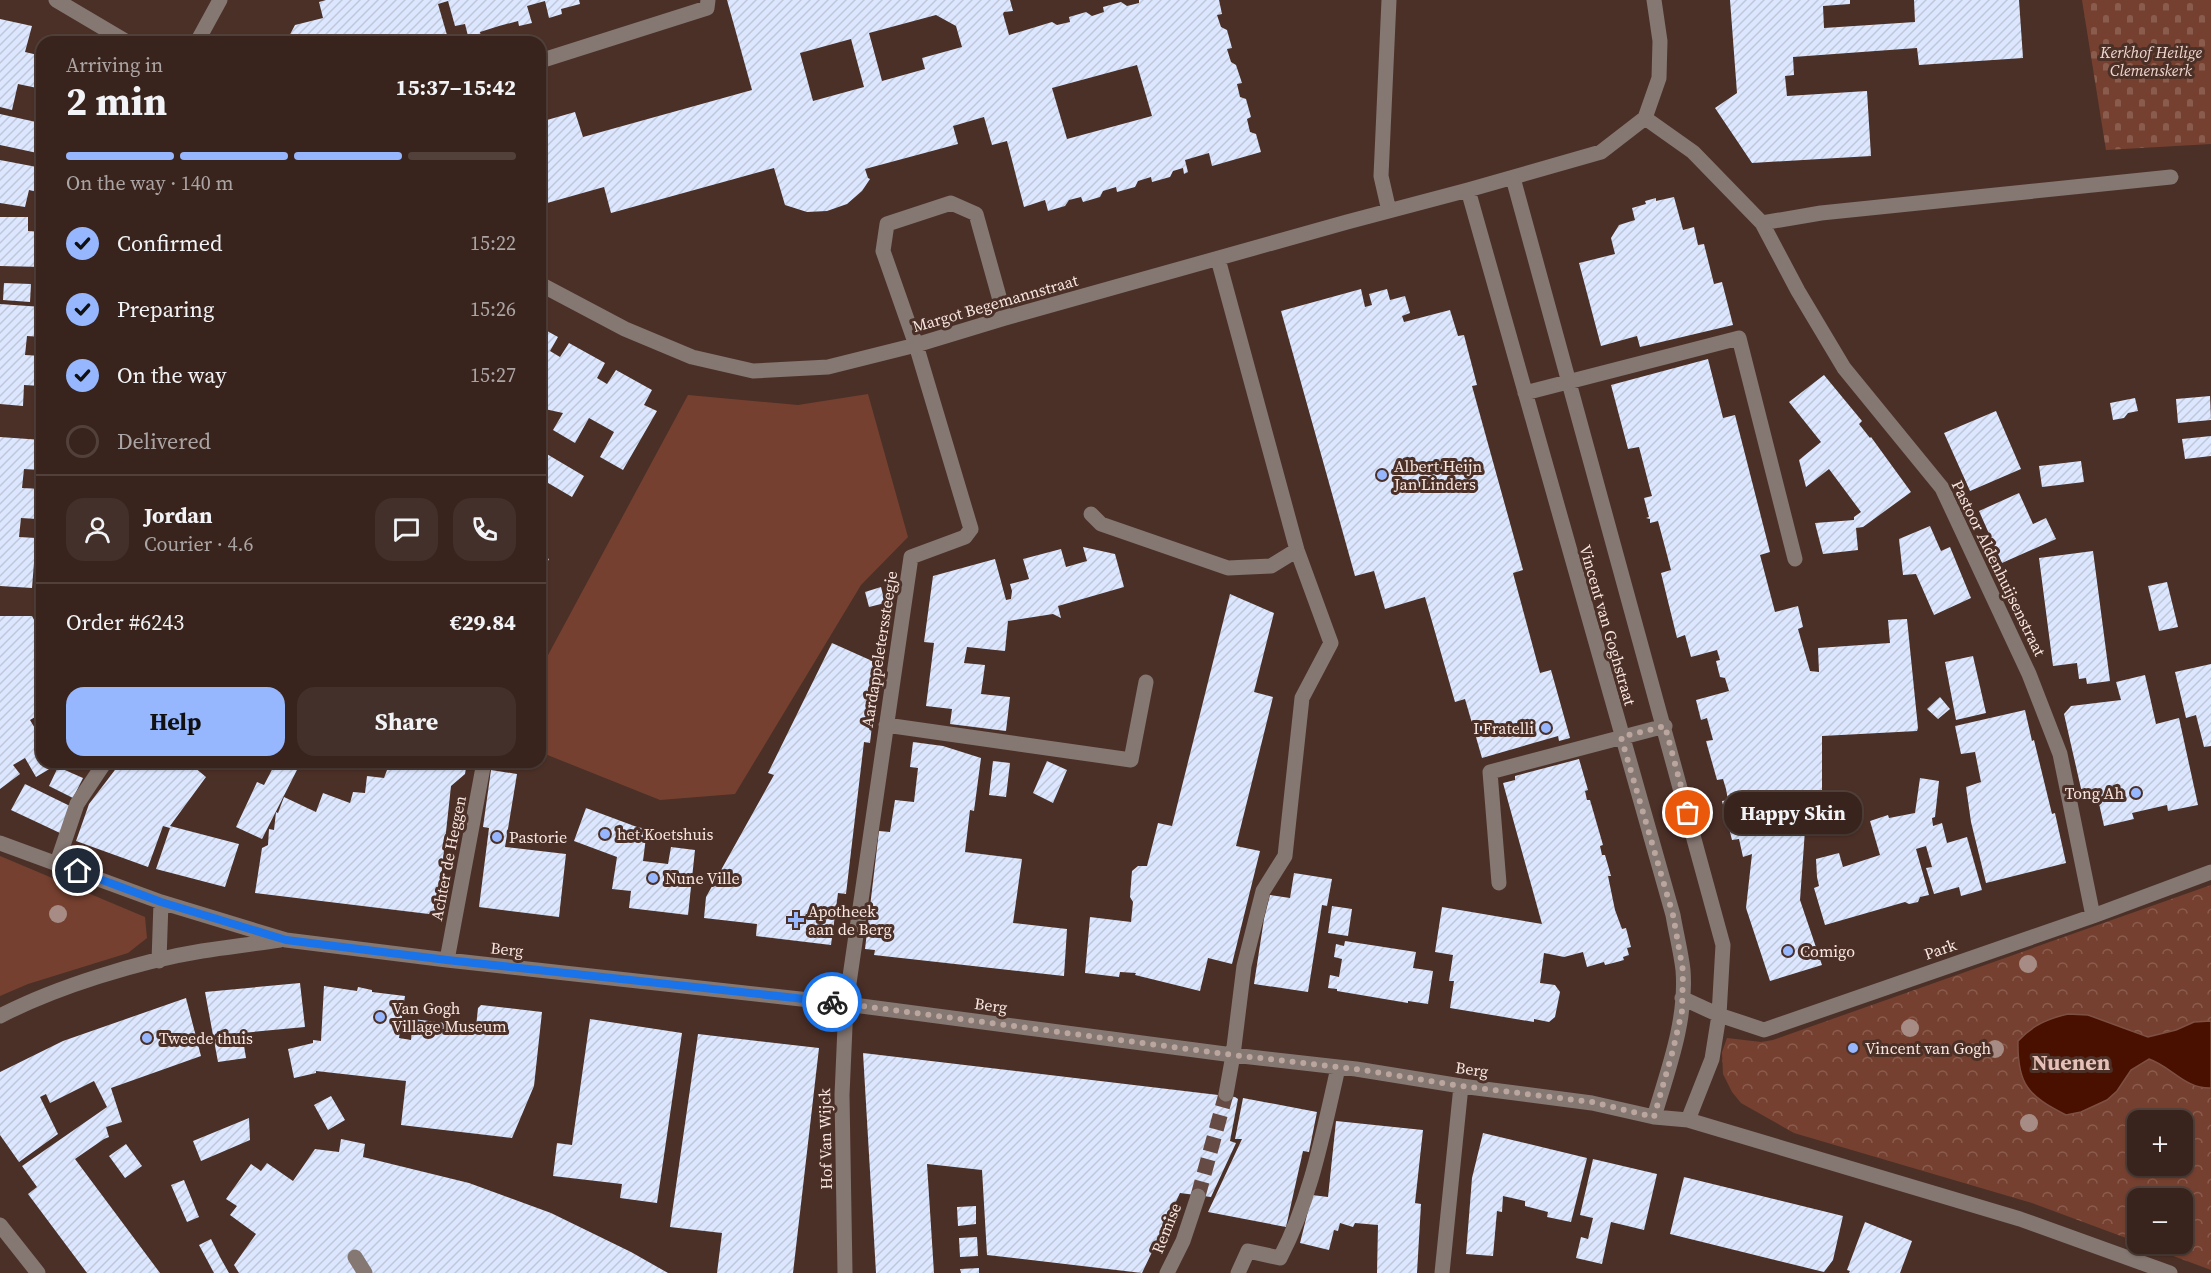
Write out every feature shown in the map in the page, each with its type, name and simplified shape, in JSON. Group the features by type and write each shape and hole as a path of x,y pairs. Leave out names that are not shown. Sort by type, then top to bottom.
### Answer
{"street":[{"path":"56,0 117,36"},
{"path":"200,36 220,0"},
{"path":"546,59 707,8 708,0"},
{"path":"1389,0 1381,176 1389,211"},
{"path":"1468,190 1601,152 1645,118 1659,78 1660,41 1654,0"},
{"name":"Pastoor Aldenhuijsenstraat","path":"1645,118 1693,152 1762,223 1797,291 1844,368 1942,488 2030,674 2060,754 2093,916"},
{"path":"1762,223 1821,213 2171,177"},
{"name":"Vincent van Goghstraat","path":"1513,178 1665,726 1723,945 1719,1015 1712,1059 1688,1120"},
{"name":"Margot Begemannstraat","path":"546,287 624,329 692,357 753,370 828,367 916,345 1005,318 1468,190"},
{"name":"Vincent van Goghstraat","path":"1468,190 1673,915 1683,971 1682,1011 1654,1117"},
{"path":"916,345 883,251 887,224 951,203 976,214 1005,318"},
{"path":"1218,259 1297,550 1331,643 1302,698 1285,856 1263,891 1244,966 1226,1094"},
{"path":"1525,393 1739,338 1795,559"},
{"name":"Aardappeleterssteegje","path":"846,1004 912,557 965,537 971,529 916,345"},
{"path":"1091,514 1101,524 1228,568 1271,566 1297,550"},
{"path":"886,725 1131,760 1146,682"},
{"path":"1499,883 1490,772 1665,726"},
{"path":"57,863 77,804 101,768"},
{"name":"Achter de Heggen","path":"447,960 483,768"},
{"name":"Berg","path":"0,843 161,902 286,940 846,1004 1356,1069 1461,1086 1592,1102 1654,1117 1688,1120"},
{"name":"Park","path":"1682,998 1719,1015 1764,1030 2093,916 2211,872"},
{"path":"159,961 161,902"},
{"name":"Berg","path":"0,1016 34,1000 107,975 159,961 201,951 286,940"},
{"name":"Hof Van Wijck","path":"845,1273 842,1095 846,1004"},
{"path":"1238,1273 1248,1251 1280,1258 1294,1232 1317,1162 1338,1068"},
{"path":"1442,1273 1461,1086"},
{"path":"1688,1120 2020,1219 2170,1273"},
{"name":"Remise","path":"1167,1273 1183,1241 1198,1196"},
{"path":"0,1225 38,1273"},
{"path":"355,1257 365,1273"}],"green space":[{"name":"Kerkhof Heilige Clemenskerk","path":"2082,0 2211,0 2211,144 2106,150"},
{"path":"868,394 908,537 861,585 735,794 660,800 546,754 546,659 688,395 798,405"},
{"path":"0,856 145,917 147,938 128,953 28,984 0,996"},
{"path":"2211,885 2211,1270 2168,1254 2193,1254 2193,1188 2127,1188 2127,1238 2032,1203 1794,1133 1741,1103 1732,1092 1723,1074 1722,1052 1727,1038 1761,1042 1773,1040"}],"shaded area":[{"path":"2068,1014 2088,1015 2148,1037 2176,1030 2194,1022 2211,1021 2211,1088 2194,1085 2149,1059 2131,1070 2117,1091 2107,1100 2081,1112 2066,1115 2042,1101 2027,1087 2020,1068 2018,1041 2041,1023"}],"building":[{"path":"326,0 579,0 580,4 561,9 562,14 549,18 545,1 527,6 532,23 519,26 518,21 480,32 481,36 468,36 465,24 455,26 448,1 438,4 447,36 289,36 295,25 323,18 319,2"},
{"path":"727,0 1010,0 1013,11 1003,14 1009,35 1052,22 1057,25 1070,22 1069,17 1086,12 1092,16 1104,12 1103,7 1121,2 1127,6 1139,3 1139,0 1219,0 1222,14 1217,15 1221,27 1227,30 1232,48 1227,49 1242,83 1237,84 1240,97 1246,99 1251,117 1247,119 1250,132 1256,134 1261,152 1212,166 1209,153 1185,160 1188,172 1184,174 1183,168 1173,171 1170,177 1152,182 1151,177 1138,181 1135,187 1117,192 1116,187 1103,191 1100,197 1083,202 1081,197 1069,200 1065,206 1048,211 1045,200 1024,207 1007,141 992,145 984,117 953,126 958,144 865,169 870,179 862,191 847,204 827,211 807,212 785,205 774,168 611,213 604,187 546,203 546,120 575,112 583,137 752,90","holes":["936,15 956,26 962,47 922,58 925,69 882,81 869,33","851,39 864,87 813,101 800,53","1137,65 1152,116 1067,139 1052,88"]},
{"path":"1730,0 1850,0 1850,4 1823,6 1824,28 1915,22 1914,0 2019,0 2023,58 1919,65 1917,48 1793,57 1794,75 1785,76 1787,96 1867,91 1871,156 1752,163 1715,108 1737,93"},
{"path":"0,19 32,26 25,52 36,55 36,88 18,84 12,110 0,107"},
{"path":"0,114 36,122 34,128 36,128 36,153 0,145"},
{"path":"0,160 36,167 36,192 29,190 25,207 0,203"},
{"path":"1674,197 1683,230 1694,227 1698,245 1704,244 1714,284 1722,282 1733,325 1640,347 1637,336 1601,346 1579,263 1615,254 1611,238 1619,225 1635,220 1632,208 1656,198 1656,201"},
{"path":"0,217 28,217 28,231 36,232 36,267 0,266"},
{"path":"4,283 31,284 30,302 3,300"},
{"path":"1361,289 1365,307 1372,305 1369,294 1387,289 1390,300 1405,296 1410,313 1402,316 1404,322 1450,310 1458,336 1464,335 1477,385 1472,386 1523,570 1513,573 1540,673 1551,670 1570,738 1559,741 1558,736 1482,758 1465,699 1455,702 1425,597 1385,609 1374,571 1355,576 1281,311"},
{"path":"0,304 36,307 36,337 27,336 25,355 36,356 36,386 24,385 23,406 0,404"},
{"path":"546,330 558,337 550,351 560,357 569,343 605,363 597,378 607,384 616,370 652,390 644,405 657,411 623,470 600,457 614,432 589,418 575,443 553,430 563,413 546,409"},
{"path":"1708,359 1723,418 1735,415 1770,552 1760,555 1775,612 1798,606 1803,627 1798,629 1810,671 1819,672 1818,648 1890,643 1888,620 1907,619 1918,728 1917,731 1822,736 1822,800 1806,816 1800,900 1822,965 1770,981 1746,908 1752,854 1743,857 1739,839 1732,840 1722,801 1728,800 1726,789 1723,779 1717,780 1706,741 1713,740 1707,718 1701,720 1696,700 1729,691 1725,678 1720,677 1716,661 1720,660 1717,650 1691,657 1685,635 1677,638 1661,573 1671,570 1658,521 1650,523 1650,519 1646,518 1649,517 1644,498 1652,496 1639,447 1628,449 1611,385"},
{"path":"1824,375 1862,421 1859,424 1911,492 1863,527 1856,528 1858,550 1823,554 1815,523 1854,520 1854,517 1861,512 1829,469 1806,487 1799,460 1821,442 1789,402"},
{"path":"2210,396 2211,420 2178,423 2176,399"},
{"path":"2135,398 2138,411 2128,413 2124,418 2113,420 2110,403"},
{"path":"1996,411 2021,469 1970,491 1944,433"},
{"path":"2211,436 2211,456 2185,459 2182,439"},
{"path":"0,437 36,440 36,470 24,469 22,488 36,489 36,519 21,518 19,537 36,538 32,588 0,586"},
{"path":"546,454 584,476 572,497 546,482"},
{"path":"2081,461 2084,482 2042,487 2039,466"},
{"path":"2019,493 2033,524 2046,518 2056,539 2002,563 1979,511"},
{"path":"1930,526 1941,551 1950,547 1971,598 1934,615 1916,574 1903,575 1899,539"},
{"path":"1083,547 1115,554 1124,587 1058,606 1061,618 1053,614 1008,621 1005,651 967,647 964,663 985,665 981,694 1010,697 1006,731 950,724 952,709 926,706 934,643 924,642 933,576 995,559 1006,600 1011,599 1010,584 1029,579 1023,559 1061,549 1066,567 1087,561"},
{"path":"2093,551 2110,681 2087,684 2086,678 2079,679 2077,663 2053,666 2039,558"},
{"path":"2167,582 2178,627 2159,631 2148,586"},
{"path":"881,587 885,603 869,607 865,592"},
{"path":"1230,594 1274,613 1254,692 1273,697 1236,846 1260,851 1232,964 1208,958 1200,991 1135,975 1136,973 1120,972 1119,977 1085,973 1090,917 1131,922 1132,871 1138,866 1147,866 1158,823 1172,826"},
{"path":"0,616 32,616 36,624 36,716 30,720 36,730 36,768 51,768 36,777 25,758 13,765 20,774 0,789"},
{"path":"832,643 879,664 870,743 864,742 846,894 838,893 831,945 756,936 757,924 704,918 706,897 774,775 768,773"},
{"path":"1973,656 1986,713 1956,720 1945,662"},
{"path":"2211,664 2211,746 2204,747 2196,715 2186,718 2175,672"},
{"path":"2145,675 2156,724 2179,718 2198,805 2168,811 2167,805 2132,813 2134,819 2104,826 2096,790 2082,793 2064,714 2071,706 2121,700 2116,682"},
{"path":"1940,697 1950,709 1938,719 1927,709"},
{"path":"2025,710 2052,814 2055,813 2066,863 1986,883 1971,822 1966,787 1981,782 1975,752 1961,754 1955,726"},
{"path":"913,742 943,746 981,758 974,811 970,810 965,852 1022,859 1013,923 1067,929 1064,976 874,955 875,950 865,949 879,831 890,832 895,800 914,802 918,768 910,767"},
{"path":"1579,759 1588,790 1585,791 1587,800 1590,800 1603,845 1600,846 1602,855 1605,855 1611,876 1608,876 1615,910 1622,929 1626,928 1631,947 1627,948 1629,955 1617,962 1605,965 1604,962 1587,967 1583,952 1564,957 1544,953 1540,983 1555,985 1560,992 1555,1017 1549,1022 1534,1019 1534,1022 1450,1008 1454,981 1449,981 1453,955 1435,952 1442,907 1542,924 1503,783 1515,780 1515,776"},
{"path":"993,761 1010,763 1006,797 989,795"},
{"path":"1047,761 1067,770 1053,803 1033,793"},
{"path":"58,768 83,778 73,798 49,786"},
{"path":"116,768 195,768 206,777 170,826 239,844 225,887 156,869 170,828 163,826 148,867 76,841 89,804"},
{"path":"273,768 298,768 262,839 236,827 257,782 264,785"},
{"path":"388,768 466,768 465,774 451,786 437,915 255,893 262,848 268,845 269,829 274,830 276,812 278,813 284,797 316,812 323,793 350,803 353,792 365,793 367,776 384,778"},
{"name":"Pastorie","path":"491,770 517,774 505,847 566,854 559,917 479,907 489,828 483,827"},
{"path":"1920,778 1939,781 1935,817 1932,818 1933,826 1942,823 1947,843 1967,837 1982,890 1961,896 1959,887 1934,894 1926,868 1932,867 1926,846 1916,849 1929,895 1920,897 1918,902 1909,904 1905,902 1825,925 1814,888 1819,886 1816,859 1839,853 1843,867 1880,855 1870,821 1888,815 1889,818 1915,813"},
{"path":"25,784 70,806 60,833 11,810"},
{"name":"Nune Ville","path":"586,808 647,829 643,861 668,864 671,847 695,850 688,915 629,908 631,891 612,889 617,857 574,841"},
{"path":"1294,873 1332,879 1327,906 1322,905 1308,992 1254,984 1270,895 1290,898"},
{"path":"1332,906 1352,909 1348,936 1328,933"},
{"path":"1345,941 1416,952 1413,968 1433,971 1428,1004 1408,1001 1408,1003 1328,988 1330,975 1339,977 1342,959 1334,957 1336,944 1344,946"},
{"path":"300,983 305,1027 242,1033 246,1058 218,1062 205,992"},
{"path":"324,986 357,991 358,987 372,990 372,992 405,996 399,1038 411,1040 413,1019 476,1027 478,1008 481,1005 542,1012 534,1086 512,1138 401,1125 406,1081 316,1071 316,1073 294,1078 288,1049 313,1043 313,1040 321,1041"},
{"path":"186,998 201,1056 111,1088 122,1122 106,1127 109,1137 75,1159 160,1273 87,1273 28,1194 37,1187 22,1166 107,1107 94,1081 50,1103 46,1094 40,1097 58,1134 19,1162 0,1135 0,1072 63,1041"},
{"path":"590,1019 682,1033 657,1203 620,1198 622,1184 553,1176 557,1143 572,1145"},
{"path":"698,1034 819,1048 793,1273 717,1273 722,1233 670,1227"},
{"path":"863,1053 1235,1097 1238,1099 1230,1141 1236,1143 1211,1197 1180,1193 1142,1273 987,1255 982,1170 927,1164 934,1273 876,1273"},
{"path":"331,1096 345,1120 328,1130 314,1105"},
{"path":"1243,1098 1317,1112 1309,1152 1303,1151 1286,1227 1208,1212 1242,1139 1235,1139"},
{"path":"249,1118 250,1140 201,1161 193,1141"},
{"path":"1336,1121 1423,1130 1415,1203 1421,1204 1417,1273 1377,1273 1378,1225 1355,1223 1353,1227 1340,1223 1338,1231 1334,1230 1329,1250 1300,1243 1312,1195 1328,1197"},
{"path":"1483,1133 1587,1158 1571,1222 1547,1217 1548,1212 1525,1206 1525,1201 1503,1196 1502,1212 1497,1211 1493,1256 1466,1254 1472,1178"},
{"path":"341,1139 365,1144 363,1157 469,1183 551,1213 631,1252 668,1273 239,1273 234,1265 256,1234 230,1215 237,1206 226,1199 251,1164 261,1171 267,1163 293,1181 315,1149 339,1152"},
{"path":"126,1144 142,1166 125,1178 109,1156"},
{"path":"1593,1159 1657,1174 1644,1230 1611,1222 1602,1264 1576,1258 1581,1237 1588,1239 1593,1218 1580,1215"},
{"path":"1684,1177 1843,1216 1833,1260 1824,1272 1670,1234"},
{"path":"184,1180 199,1217 187,1222 171,1185"},
{"path":"976,1206 976,1224 958,1226 957,1207"},
{"path":"1865,1222 1912,1241 1900,1273 1849,1273 1850,1271 1847,1270"},
{"path":"977,1237 978,1256 960,1257 959,1238"},
{"path":"211,1239 229,1273 214,1273 199,1245"},
{"path":"979,1268 979,1273 961,1273 960,1269"}],"tunnel":[{"path":"1198,1196 1226,1094"}],"way so far":[{"path":"832,1002 1356,1069 1461,1086 1592,1102 1654,1117 1682,1011 1683,971 1673,915 1621,737 1665,726 1688,813"}],"place":[{"name":"Albert Heijn Jan Linders","path":"1382,475"},
{"name":"I Fratelli","path":"1546,728"},
{"name":"Tong Ah","path":"2136,793"},
{"name":"Happy Skin","path":"1688,813"},
{"name":"het Koetshuis","path":"605,834"},
{"name":"Pastorie","path":"497,837"},
{"name":"Nune Ville","path":"653,878"},
{"name":"Apotheek aan de Berg","path":"796,920"},
{"name":"Comigo","path":"1788,951"},
{"name":"Van Gogh Village Museum","path":"380,1017"},
{"name":"Tweede thuis","path":"147,1038"},
{"name":"Vincent van Gogh","path":"1853,1048"}],"district":[{"name":"Nuenen","path":"2071,1062"}],"route":[{"path":"78,871 161,902 286,940 832,1002"}]}
